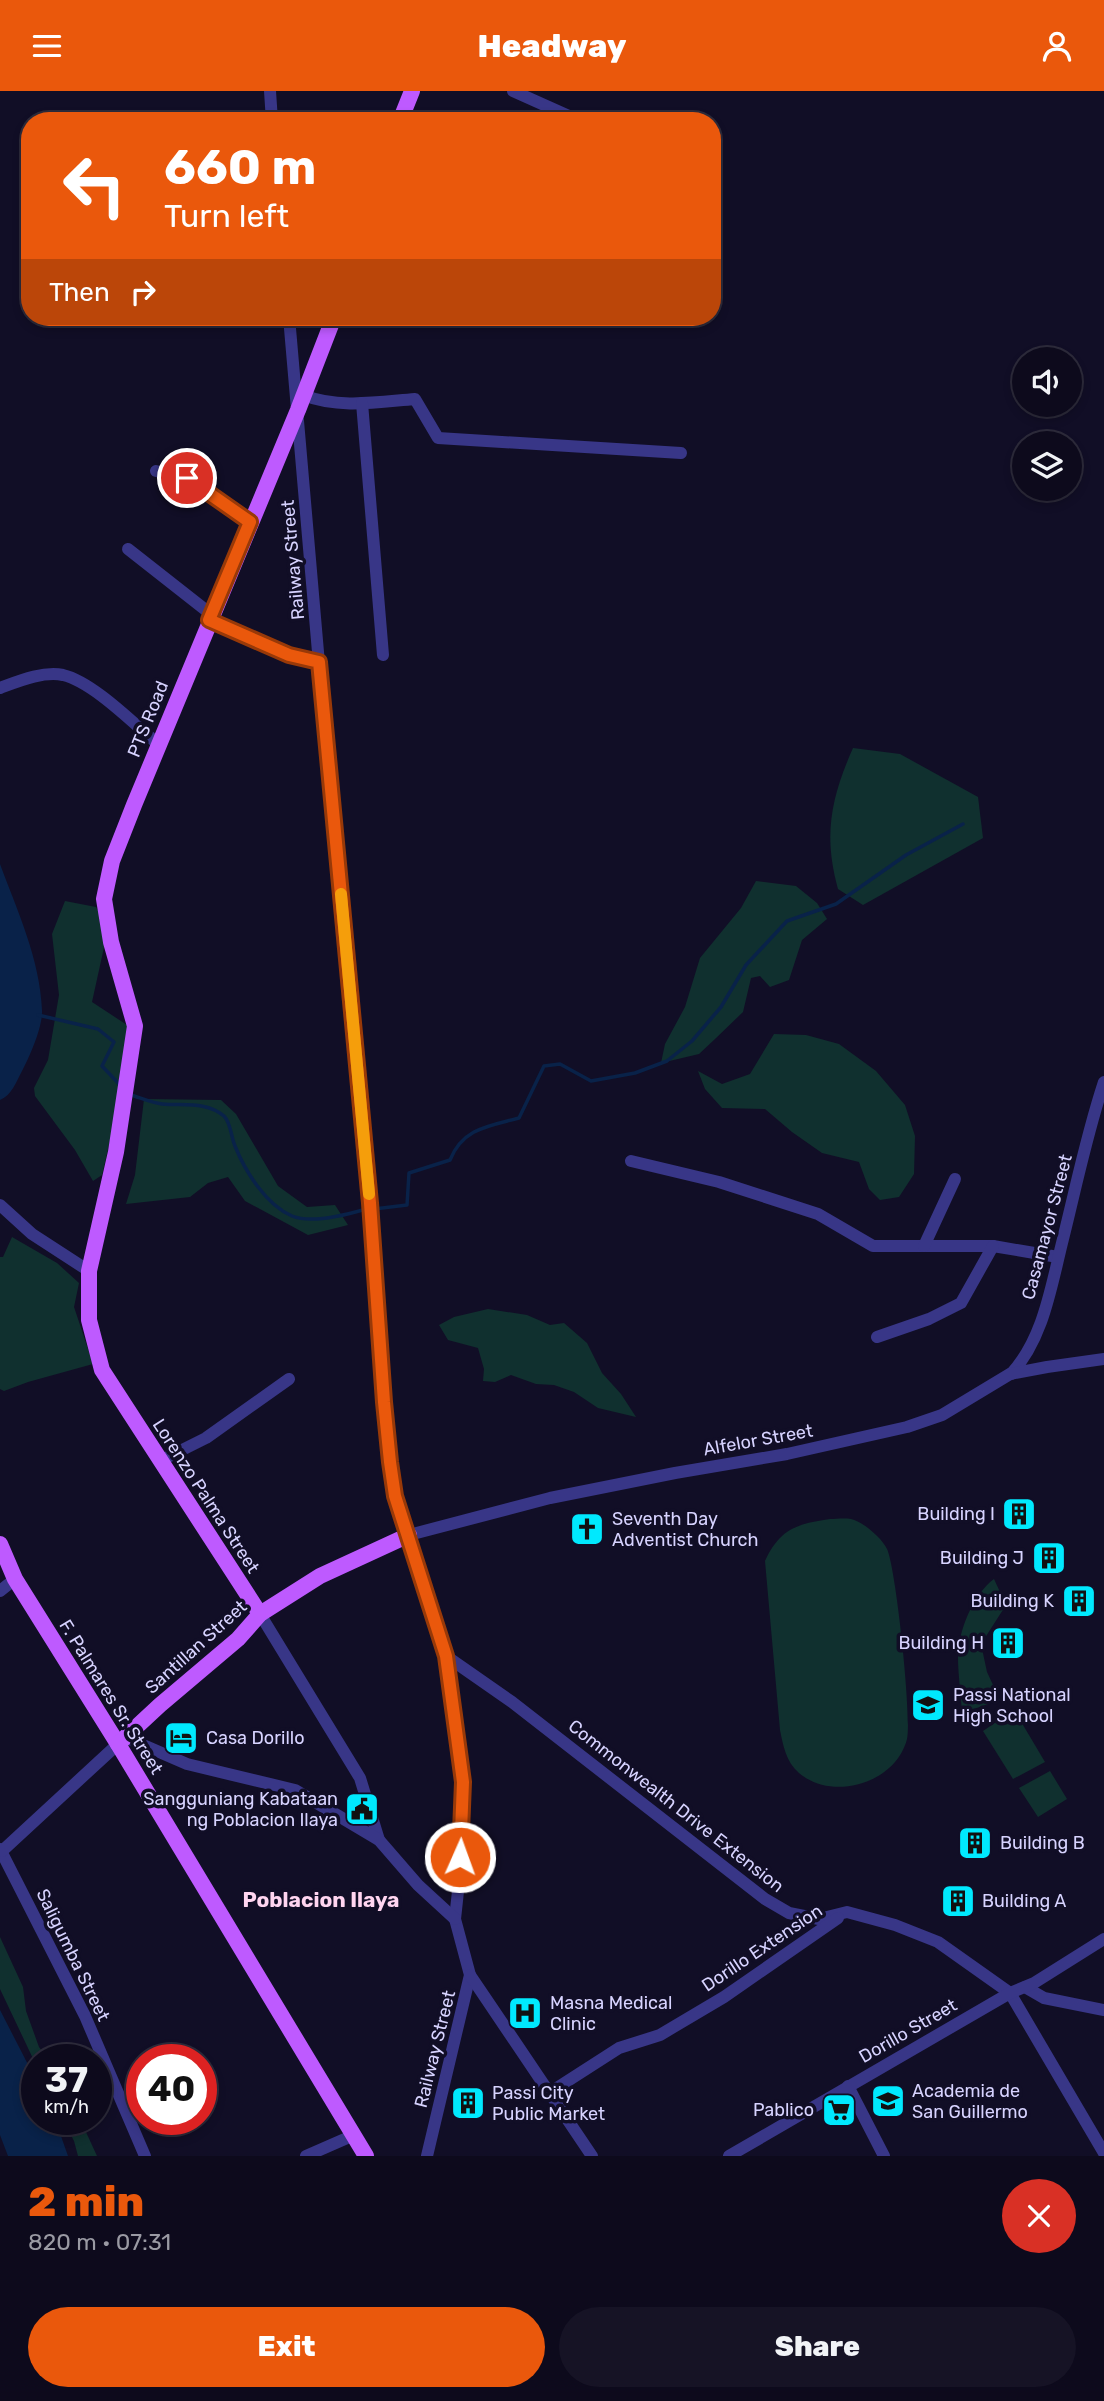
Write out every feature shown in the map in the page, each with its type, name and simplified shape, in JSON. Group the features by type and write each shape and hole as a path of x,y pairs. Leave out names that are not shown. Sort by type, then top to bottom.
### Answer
{"main road":[{"path":"404,112 412,91"},
{"name":"PTS Road","path":"116,1152 135,1026 111,942 104,899 112,861 330,326"},
{"name":"Lorenzo Palma Street","path":"116,1152 89,1271 89,1319 102,1370 260,1614"},
{"name":"Santillan Street","path":"122,1741 238,1639 260,1614 320,1576 409,1535"},
{"name":"F. Palmares Sr. Street","path":"0,1544 8,1568 122,1741 366,2156"}],"street":[{"path":"270,91 271,112"},
{"path":"513,91 560,112"},
{"name":"Railway Street","path":"290,326 300,403 319,662 370,1203 385,1414 395,1496 446,1656 463,1782 455,1919 470,1975 427,2156"},
{"path":"300,403 318,401 336,404 415,399 438,438 681,453"},
{"path":"362,403 383,655"},
{"path":"156,471 187,478 250,522"},
{"path":"128,549 211,617 289,655 319,662"},
{"path":"0,688 39,676 62,675 86,684 159,745"},
{"name":"Casamayor Street","path":"1010,1374 1023,1360 1036,1338 1104,1082"},
{"path":"631,1161 719,1182 818,1214 873,1247 993,1246 1058,1257"},
{"path":"924,1246 955,1179"},
{"path":"0,1205 32,1234 89,1271"},
{"path":"877,1337 929,1319 961,1303 993,1246"},
{"name":"Alfelor Street","path":"409,1535 550,1498 786,1454 907,1427 943,1415 1010,1374 1104,1359"},
{"path":"160,1461 206,1438 289,1379"},
{"path":"0,1591 8,1568"},
{"name":"Lorenzo Palma Street","path":"260,1614 360,1779 379,1840"},
{"name":"Commonwealth Drive Extension","path":"446,1656 512,1702 765,1899 789,1913 819,1919 847,1912 895,1924 938,1942 1010,1993"},
{"path":"122,1741 187,1763 295,1790 379,1840 418,1885 455,1919"},
{"name":"Santillan Street","path":"1,1850 122,1741"},
{"name":"Saligumba Street","path":"1,1850 85,2016 145,2156"},
{"name":"Dorillo Extension","path":"549,2093 619,2048 660,2035 724,1997 847,1912"},
{"name":"Dorillo Street","path":"729,2156 1104,1939"},
{"path":"470,1975 592,2156"},
{"path":"1025,1987 1044,1998 1104,2010"},
{"path":"1010,1993 1104,2153"},
{"path":"848,2086 884,2156"},
{"path":"306,2156 354,2136"}],"green space":[{"path":"853,748 900,754 978,797 983,838 863,905 838,889 830,834 839,784"},
{"path":"756,881 796,886 817,903 827,919 802,940 789,980 770,987 760,976 751,978 743,1012 715,1039 699,1054 661,1063 665,1044 685,1007 700,958 741,908"},
{"path":"65,901 96,907 108,929 92,1002 127,1025 129,1059 102,1175 93,1181 75,1150 35,1096 34,1088 48,1060 59,995 52,934"},
{"path":"774,1034 806,1035 839,1044 876,1071 905,1105 915,1136 914,1174 899,1197 880,1200 869,1189 859,1162 822,1153 765,1109 722,1108 705,1089 698,1071 722,1084 750,1074"},
{"path":"144,1099 221,1100 236,1114 278,1186 307,1207 335,1205 348,1225 308,1235 245,1201 228,1177 208,1183 190,1197 126,1204 135,1175"},
{"path":"12,1237 57,1263 79,1283 74,1307 93,1364 4,1391 0,1389 0,1257 3,1257"},
{"path":"488,1309 527,1315 550,1325 564,1323 587,1343 602,1373 621,1394 636,1417 598,1408 574,1392 554,1385 536,1384 511,1375 495,1382 483,1381 484,1369 478,1348 448,1340 439,1325 454,1317"},
{"path":"830,1519 851,1519 861,1523 876,1535 887,1549 899,1612 907,1703 907,1739 901,1754 877,1777 845,1787 813,1782 795,1769 786,1753 780,1730 765,1561 777,1542 790,1530"},
{"path":"994,1579 1006,1605 981,1644 987,1672 1000,1700 962,1713 958,1657 961,1636 973,1604"},
{"path":"1014,1710 1045,1762 1013,1779 983,1731"},
{"path":"1050,1771 1067,1799 1038,1817 1019,1788"},
{"path":"0,1937 23,1987 26,2011 38,2044 26,2044 0,1989"},
{"path":"71,2135 87,2135 97,2156 78,2156"}],"water":[{"path":"0,864 37,972 42,1017 29,1057 13,1088 0,1100"},
{"path":"0,2010 21,2051 21,2135 61,2135 68,2156 8,2156 0,2135"}],"waterway":[{"path":"374,1209 407,1205 409,1173 450,1160 462,1141 478,1130 519,1118 544,1066 560,1064 591,1081 635,1073 667,1061 692,1041 721,1007 746,965 787,921 836,904 906,855 963,824"},
{"path":"38,1015 98,1029 114,1042 102,1066 120,1085"},
{"path":"131,1095 158,1103 202,1106 224,1116 239,1156 251,1176 265,1196 292,1216 319,1219 366,1209"}],"slow traffic":[{"path":"341,894 369,1194"}],"place":[{"name":"Building I","path":"1019,1514"},
{"name":"Seventh Day Adventist Church","path":"587,1529"},
{"name":"Building J","path":"1049,1558"},
{"name":"Building K","path":"1079,1601"},
{"name":"Building H","path":"1008,1643"},
{"name":"Passi National High School","path":"928,1705"},
{"name":"Casa Dorillo","path":"181,1738"},
{"name":"Sangguniang Kabataan ng Poblacion Ilaya","path":"362,1809"},
{"name":"Building B","path":"975,1843"},
{"name":"Building A","path":"958,1901"},
{"name":"Masna Medical Clinic","path":"525,2013"},
{"name":"Academia de San Guillermo","path":"888,2101"},
{"name":"Passi City Public Market","path":"468,2103"},
{"name":"Pablico","path":"839,2110"}],"district":[{"name":"Poblacion Ilaya","path":"321,1899"}],"route":[{"path":"187,478 250,522 209,620 289,655 319,662 370,1203 390,1462 395,1496 446,1656 463,1782 460,1857"}]}
